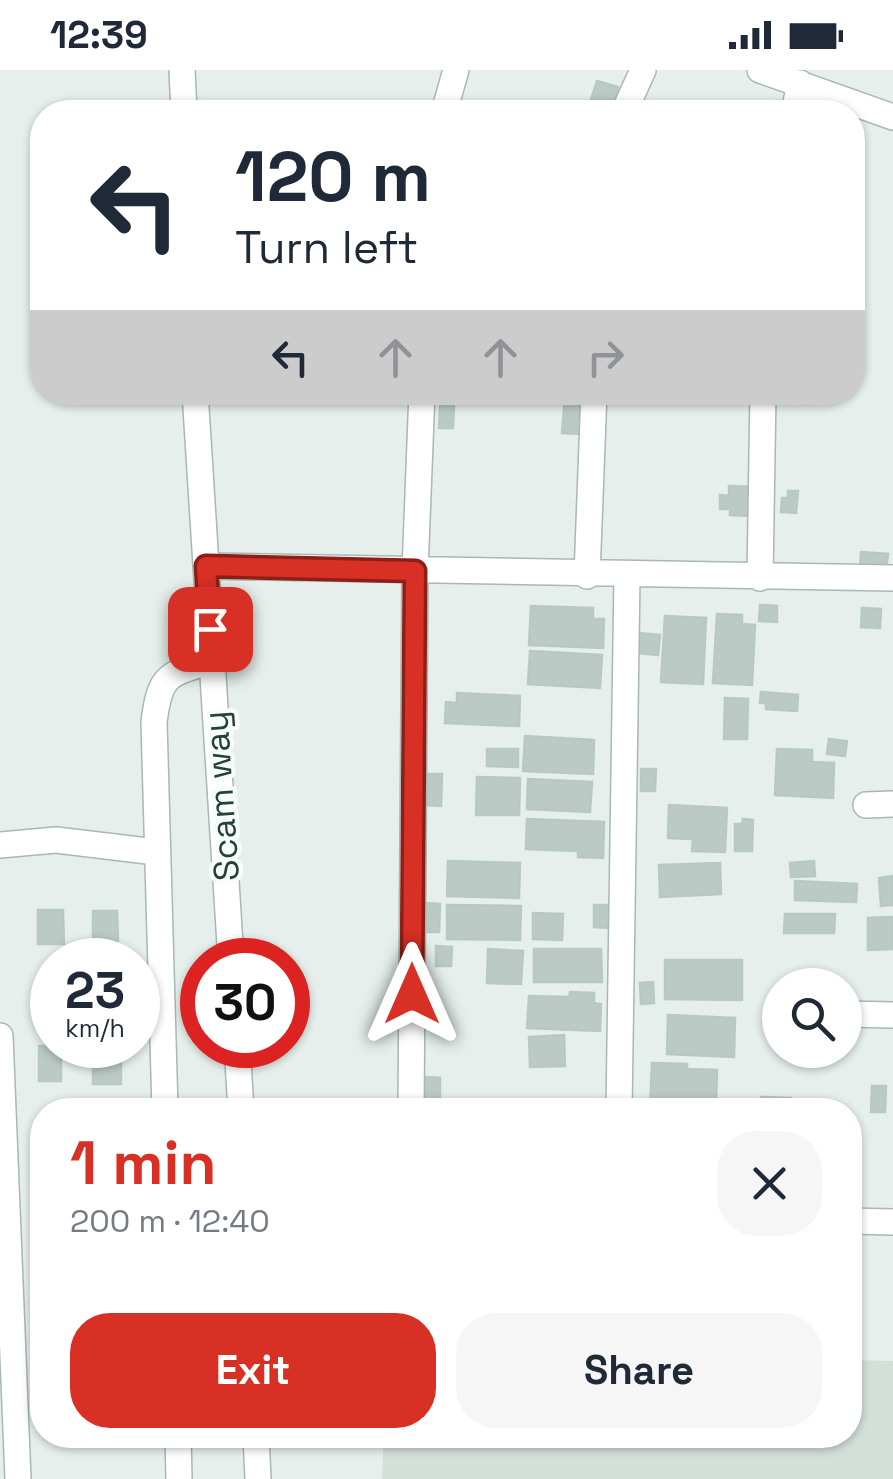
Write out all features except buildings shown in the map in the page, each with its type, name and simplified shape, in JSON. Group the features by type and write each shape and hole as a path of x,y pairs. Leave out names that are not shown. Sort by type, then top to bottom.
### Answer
{"street":[{"path":"182,70 183,100"},
{"path":"447,100 456,70"},
{"path":"629,100 642,70"},
{"path":"760,70 846,100"},
{"path":"796,100 800,83"},
{"path":"865,107 893,117"},
{"name":"Scam way","path":"196,405 231,938"},
{"path":"411,1098 415,571 421,405"},
{"path":"587,576 594,405"},
{"path":"760,578 764,405"},
{"path":"206,566 587,576 893,578"},
{"path":"619,1098 627,576"},
{"path":"166,1098 154,722 158,692 173,672 212,660"},
{"path":"866,805 893,804"},
{"path":"0,845 56,840 156,852"},
{"path":"862,1014 893,1015"},
{"path":"0,1036 18,1479"},
{"path":"238,1068 240,1098"},
{"path":"862,1221 893,1222"},
{"path":"179,1448 180,1479"},
{"path":"257,1448 258,1479"}],"shaded area":[{"path":"862,1360 893,1361 893,1479 382,1479 383,1448 862,1448"}],"route":[{"path":"210,629 206,566 415,571 412,994"}]}
